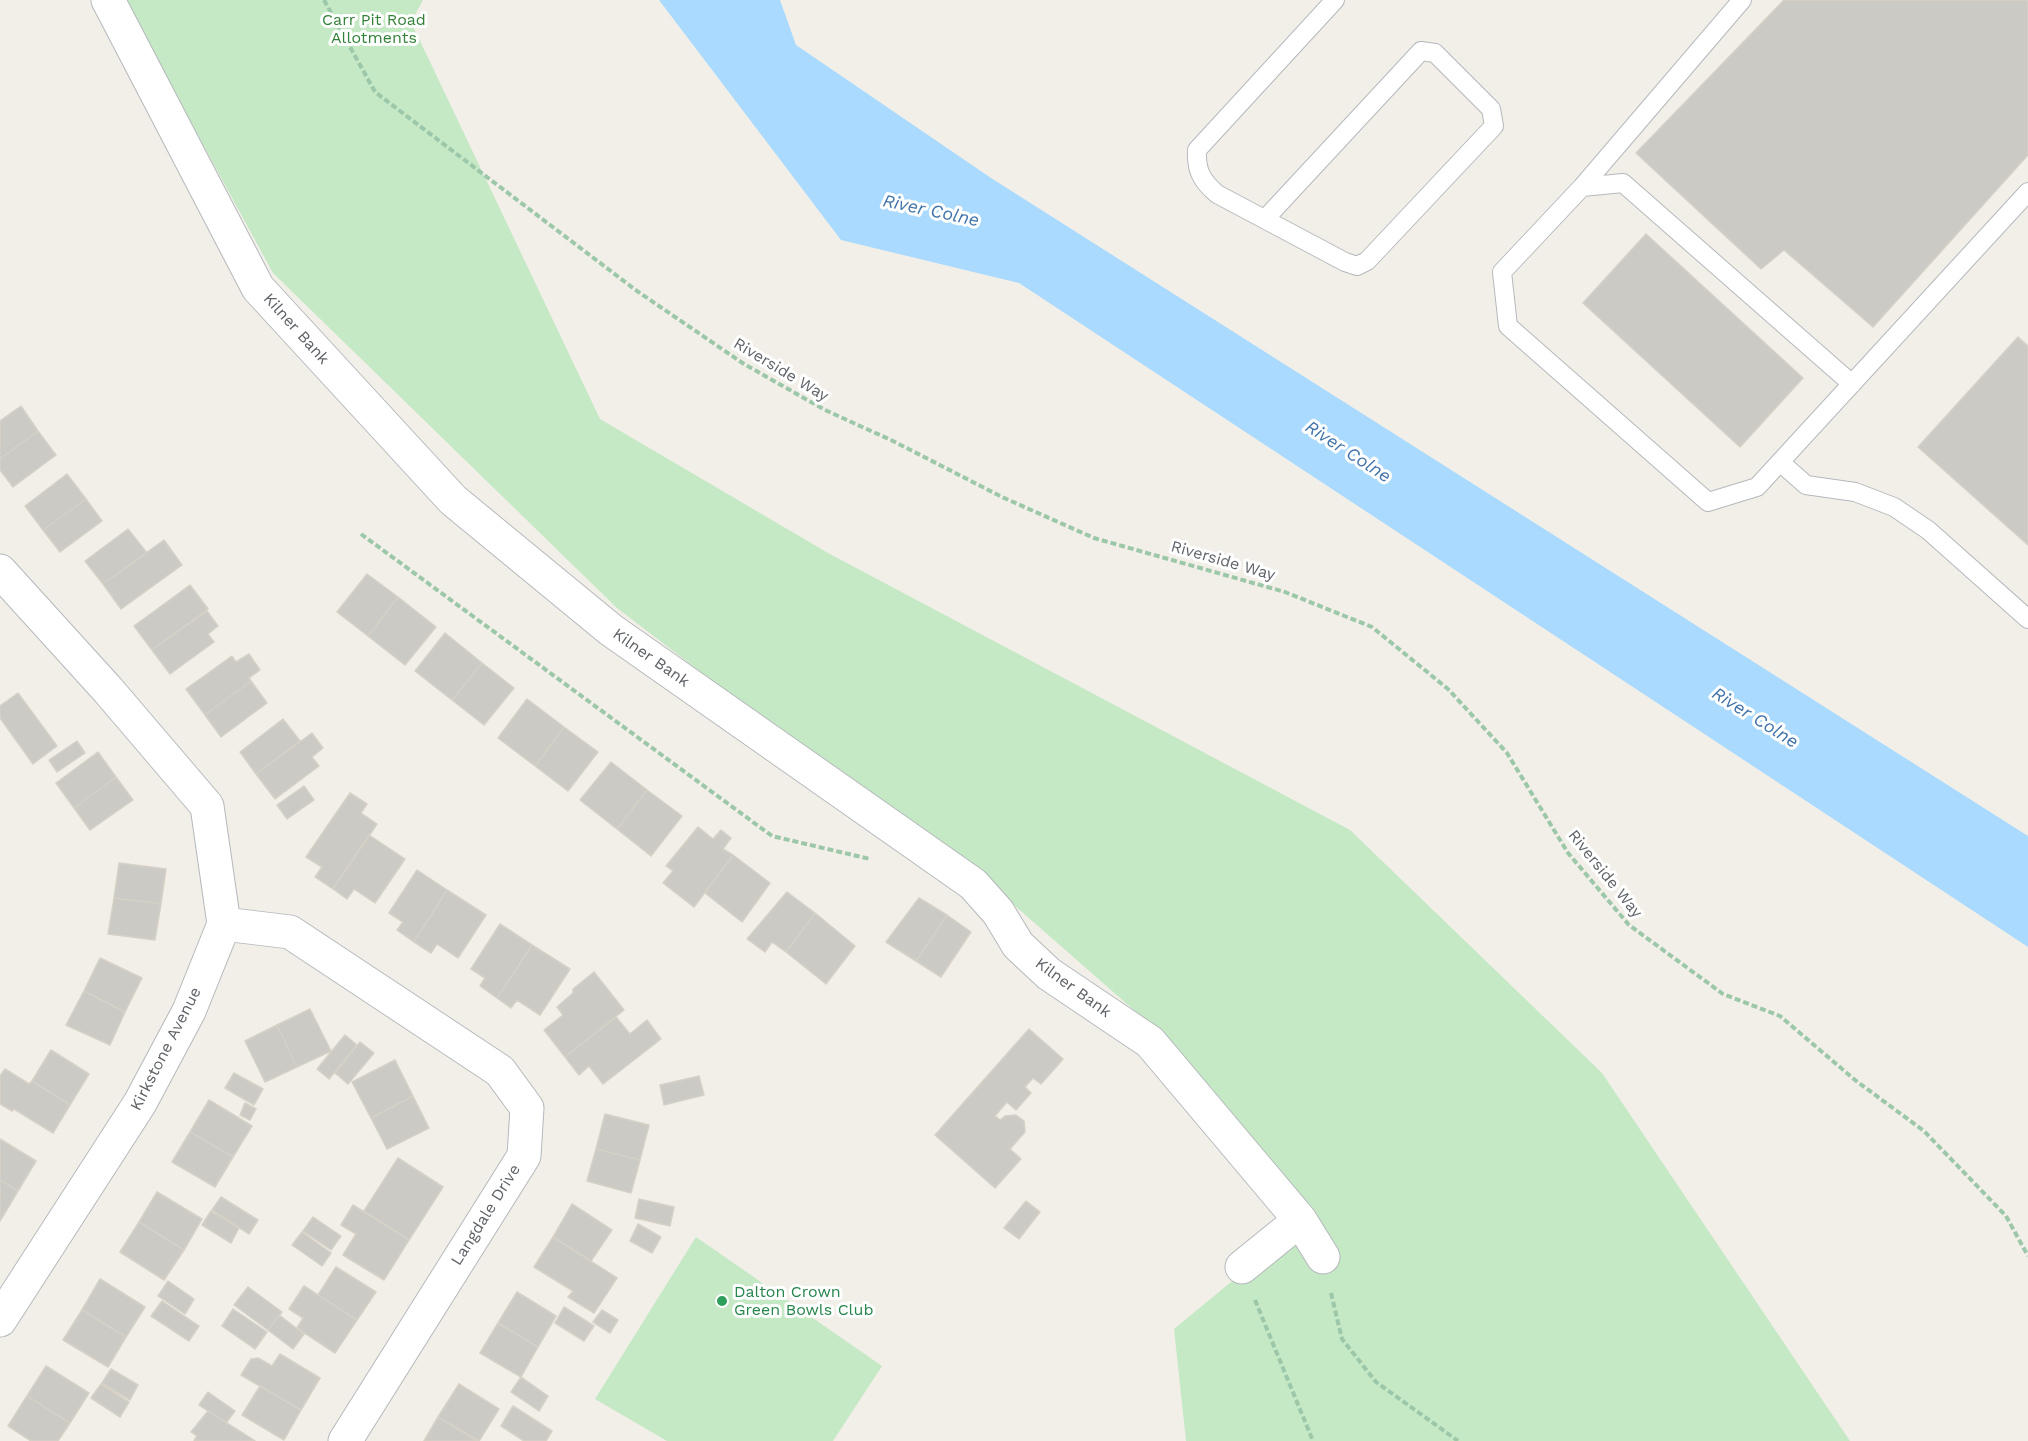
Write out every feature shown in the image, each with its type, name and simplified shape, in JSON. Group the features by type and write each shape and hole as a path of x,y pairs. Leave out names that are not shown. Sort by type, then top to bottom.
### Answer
{"street":[{"name":"Kilner Bank","path":"108,0 258,288 453,500 611,630 973,884 998,912 1018,945 1049,974 1149,1042 1300,1220 1323,1257"},
{"path":"0,571 108,690 207,806 224,924"},
{"name":"Kirkstone Avenue","path":"0,1320 140,1103 189,1011 224,924"},
{"name":"Langdale Drive","path":"224,924 290,932 500,1071 527,1108 524,1156 345,1441"},
{"path":"1242,1267 1300,1220"}],"lane":[{"path":"1265,219 1421,51 1435,53 1491,109 1494,126 1367,261 1357,266 1265,219 1217,194 1204,182 1196,166 1197,150 1335,0"},
{"path":"1742,0 1582,187 1502,272 1508,326 1708,502 1756,487 2028,192"},
{"path":"1582,187 1623,183 1852,384"},
{"path":"1779,462 1806,485 1855,492 1894,507 1928,530 2028,619"}],"path":[{"name":"Riverside Way","path":"324,0 375,92 637,291 744,364 825,410 1002,497 1094,538 1285,592 1372,627 1449,689 1507,753 1568,853 1629,926 1723,994 1780,1016 1855,1080 1924,1131 2006,1216 2028,1256"},
{"path":"361,534 772,836"},
{"path":"1323,1257 1342,1339 1376,1382 1458,1441"},
{"path":"1242,1267 1313,1441"}],"green space":[{"name":"Carr Pit Road Allotments","path":"124,0 423,0 411,22 600,419 828,553 1350,830 1602,1073 1850,1441 1186,1441 1174,1329 1316,1212 1160,1033 973,869 702,673 617,608 273,273"},
{"name":"Dalton Crown Green Bowls Club","path":"696,1237 882,1366 833,1441 667,1441 595,1399"}],"water":[{"name":"River Colne","path":"659,0 780,0 796,45 991,178 2028,836 2028,947 1019,283 841,240"}],"building":[{"path":"1784,0 2028,0 2028,155 1873,327 1784,250 1761,269 1636,153"},
{"path":"1646,234 1803,378 1740,447 1583,303"},
{"path":"2018,337 2028,346 2028,545 1918,447"},
{"path":"21,406 38,431 0,459 0,421"},
{"path":"38,431 56,455 13,487 0,470 0,459"},
{"path":"67,474 86,499 43,530 25,506"},
{"path":"86,499 102,521 60,552 43,530"},
{"path":"128,529 147,553 103,584 85,561"},
{"path":"164,540 182,565 121,609 103,584"},
{"path":"367,574 398,597 368,636 337,612"},
{"path":"190,585 208,609 152,650 134,626"},
{"path":"398,597 436,627 405,665 368,636"},
{"path":"207,611 218,626 208,634 214,642 170,674 152,650"},
{"path":"445,633 482,663 452,700 415,671"},
{"path":"249,654 260,670 249,678 251,681 205,715 186,689 232,656 236,662"},
{"path":"482,663 514,688 484,725 452,700"},
{"path":"251,681 267,703 221,737 205,715"},
{"path":"18,693 57,746 33,764 0,718 0,706"},
{"path":"527,699 564,727 535,766 498,738"},
{"path":"283,719 300,741 256,774 240,752"},
{"path":"564,727 598,752 568,791 535,766"},
{"path":"312,733 323,748 312,757 319,766 275,799 256,774"},
{"path":"77,741 85,753 57,772 49,760"},
{"path":"98,752 116,777 74,808 56,783"},
{"path":"611,762 647,790 617,829 580,800"},
{"path":"116,777 133,800 90,830 74,808"},
{"path":"304,786 314,800 287,819 277,805"},
{"path":"647,790 682,816 651,856 617,829"},
{"path":"350,793 367,804 361,813 377,824 333,889 315,877 322,867 306,857"},
{"path":"698,827 713,839 721,830 731,838 723,849 733,855 694,907 663,883 673,871 666,866"},
{"path":"369,835 405,859 375,903 354,889 347,899 333,889"},
{"path":"733,855 770,883 742,922 705,893"},
{"path":"119,863 166,869 161,904 114,898"},
{"path":"417,870 447,890 414,942 397,930 403,922 389,913"},
{"path":"447,890 486,915 458,958 437,944 431,953 414,942"},
{"path":"787,892 815,913 786,952 772,942 765,952 747,939"},
{"path":"114,898 161,904 155,940 108,934"},
{"path":"919,898 947,915 916,961 886,942"},
{"path":"815,913 855,946 826,984 786,952"},
{"path":"947,915 971,932 941,977 916,961"},
{"path":"500,924 532,945 497,998 480,986 485,978 471,969"},
{"path":"532,945 570,969 540,1015 517,1000 511,1008 497,998"},
{"path":"100,958 142,978 125,1012 84,991"},
{"path":"594,972 624,1010 565,1057 544,1030 563,1015 557,1007 573,993 573,989"},
{"path":"84,991 125,1012 110,1045 66,1025"},
{"path":"310,1009 331,1051 297,1067 277,1025"},
{"path":"616,1017 630,1034 647,1020 661,1039 603,1084 589,1066 579,1075 565,1057"},
{"path":"277,1025 297,1067 265,1082 245,1041"},
{"path":"1029,1029 1063,1059 1041,1084 1033,1078 1025,1087 1031,1093 1016,1110 1007,1102 995,1116 1000,1120 1005,1116 1016,1115 1024,1121 1025,1132 1010,1149 1021,1159 995,1188 935,1135"},
{"path":"345,1035 357,1045 329,1079 317,1069"},
{"path":"360,1042 374,1053 348,1084 335,1073"},
{"path":"51,1050 89,1074 70,1105 32,1081"},
{"path":"395,1060 413,1096 371,1118 352,1082"},
{"path":"5,1069 29,1084 32,1081 70,1105 53,1133 14,1109 12,1111 0,1104 0,1076"},
{"path":"234,1073 263,1089 254,1105 225,1088"},
{"path":"699,1076 704,1095 664,1105 660,1085"},
{"path":"413,1096 429,1128 387,1149 371,1118"},
{"path":"209,1100 252,1126 233,1157 190,1132"},
{"path":"245,1103 256,1109 250,1120 240,1115"},
{"path":"605,1114 649,1125 640,1160 596,1149"},
{"path":"190,1132 233,1157 215,1187 172,1162"},
{"path":"0,1139 36,1161 18,1191 0,1180"},
{"path":"596,1149 640,1160 631,1193 587,1181"},
{"path":"398,1158 443,1187 409,1240 364,1211"},
{"path":"0,1180 18,1191 0,1221"},
{"path":"157,1192 202,1219 184,1250 139,1222"},
{"path":"221,1197 258,1220 249,1234 212,1210"},
{"path":"639,1199 674,1207 670,1226 635,1218"},
{"path":"1026,1201 1040,1212 1019,1239 1004,1228"},
{"path":"572,1204 612,1230 591,1261 553,1237"},
{"path":"353,1205 409,1240 384,1280 343,1255 356,1234 341,1225"},
{"path":"211,1211 239,1228 231,1243 202,1225"},
{"path":"313,1217 341,1236 331,1250 303,1231"},
{"path":"139,1222 184,1250 164,1280 120,1252"},
{"path":"638,1224 661,1237 652,1253 630,1241"},
{"path":"302,1232 331,1253 322,1266 292,1245"},
{"path":"553,1237 617,1278 594,1313 568,1297 573,1291 534,1267"},
{"path":"336,1267 376,1292 357,1320 318,1295"},
{"path":"100,1279 145,1307 126,1337 82,1310"},
{"path":"168,1281 194,1299 185,1314 158,1296"},
{"path":"304,1286 357,1320 335,1353 297,1328 303,1318 289,1309"},
{"path":"248,1287 282,1312 268,1330 234,1305"},
{"path":"517,1292 556,1316 538,1347 498,1323"},
{"path":"162,1301 199,1326 189,1341 151,1316"},
{"path":"564,1307 594,1326 584,1341 555,1323"},
{"path":"233,1309 267,1332 255,1349 222,1326"},
{"path":"82,1310 126,1337 108,1367 63,1340"},
{"path":"602,1310 618,1320 610,1333 593,1322"},
{"path":"279,1315 304,1334 293,1349 268,1330"},
{"path":"498,1323 538,1347 521,1377 480,1353"},
{"path":"280,1354 320,1378 301,1410 241,1375 251,1359 258,1358 272,1366"},
{"path":"46,1366 89,1393 70,1423 27,1396"},
{"path":"111,1369 138,1385 130,1400 102,1383"},
{"path":"521,1377 548,1396 539,1411 511,1392"},
{"path":"101,1384 129,1402 120,1417 91,1398"},
{"path":"459,1384 499,1409 479,1441 438,1417"},
{"path":"260,1386 301,1410 284,1440 242,1415"},
{"path":"208,1392 235,1411 226,1423 199,1405"},
{"path":"27,1396 70,1423 58,1441 31,1441 8,1426"},
{"path":"513,1406 552,1431 546,1441 524,1441 501,1426"},
{"path":"208,1411 255,1441 194,1441 197,1436 191,1432"},
{"path":"438,1417 477,1441 424,1441"}],"place":[{"name":"Dalton Crown Green Bowls Club","path":"722,1301"}]}
